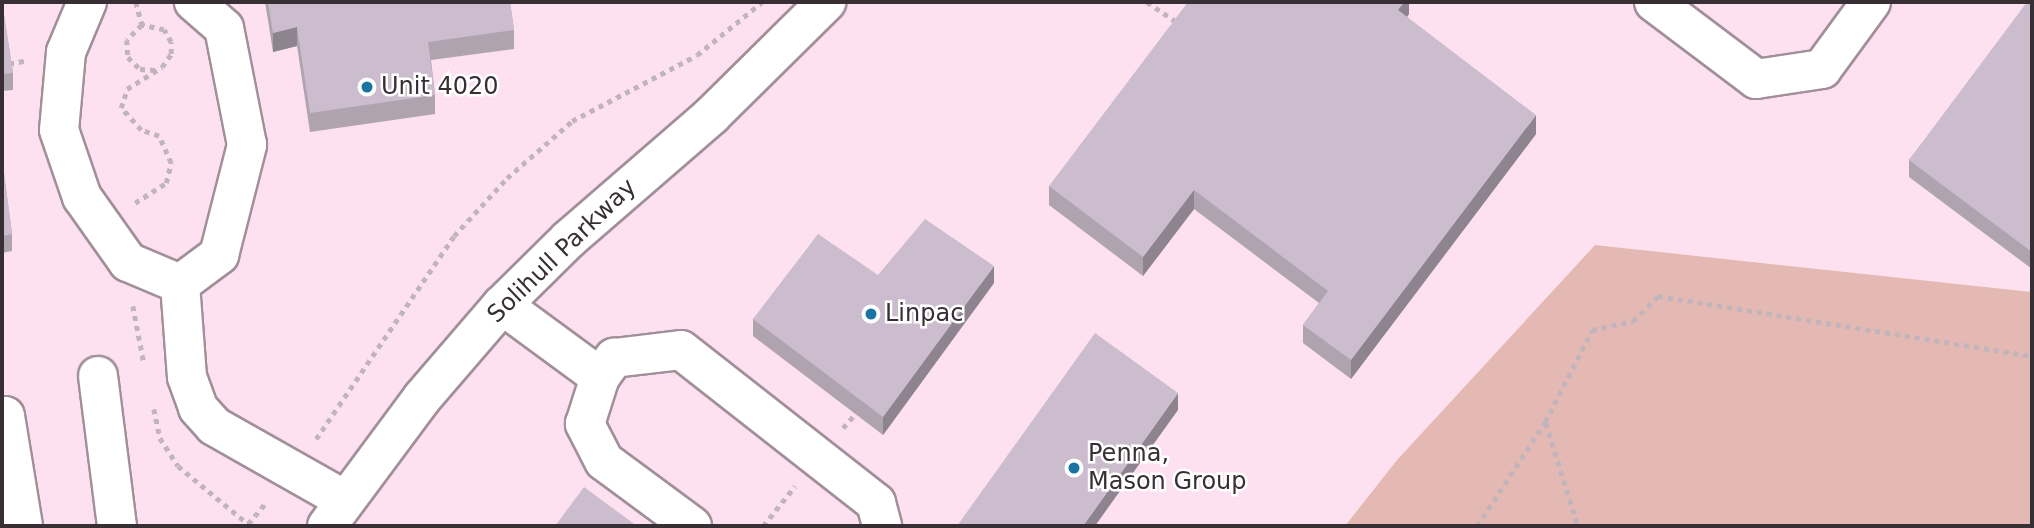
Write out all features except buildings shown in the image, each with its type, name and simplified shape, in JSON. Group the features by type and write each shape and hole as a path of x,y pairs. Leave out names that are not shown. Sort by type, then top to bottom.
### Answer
{"street":[{"path":"87,2 66,52 59,130 82,197 128,262 180,284"},
{"path":"180,284 219,255 247,145 224,28 194,2"},
{"name":"Solihull Parkway","path":"335,512 502,305 569,239 712,115 826,2"},
{"path":"1654,2 1756,79 1822,69 1871,2"},
{"path":"180,284 187,377 198,408 214,426 293,470 335,512"},
{"path":"502,305 600,377"},
{"path":"692,526 604,461 584,424 600,377 614,358 681,351 876,503 882,526"},
{"path":"98,376 117,526"},
{"path":"2,417 5,416 23,526"}],"path":[{"path":"136,2 142,25"},
{"path":"152,401 160,439 177,466 248,525 293,470 454,236 507,178 572,121 697,55 762,2"},
{"path":"1147,2 1183,27"},
{"path":"102,225 166,183 171,163 168,149 159,136 141,130 121,108 127,89 155,70 168,61 171,42 158,26 142,25 127,40 128,57 140,69 155,70"},
{"path":"128,262 147,376"},
{"path":"1477,526 1545,422 1592,330 1633,321 1658,296 2032,356"},
{"path":"1545,422 1578,526"}],"shaded area":[{"path":"2,2 2032,2 2032,292 1595,245 1397,460 1345,526 2,526"},
{"path":"1595,245 2032,292 2032,526 1345,526 1397,460"}],"place":[{"name":"Unit 4020","path":"367,87"},
{"name":"Linpac","path":"871,314"},
{"name":"Penna, Mason Group","path":"1074,468"}]}
